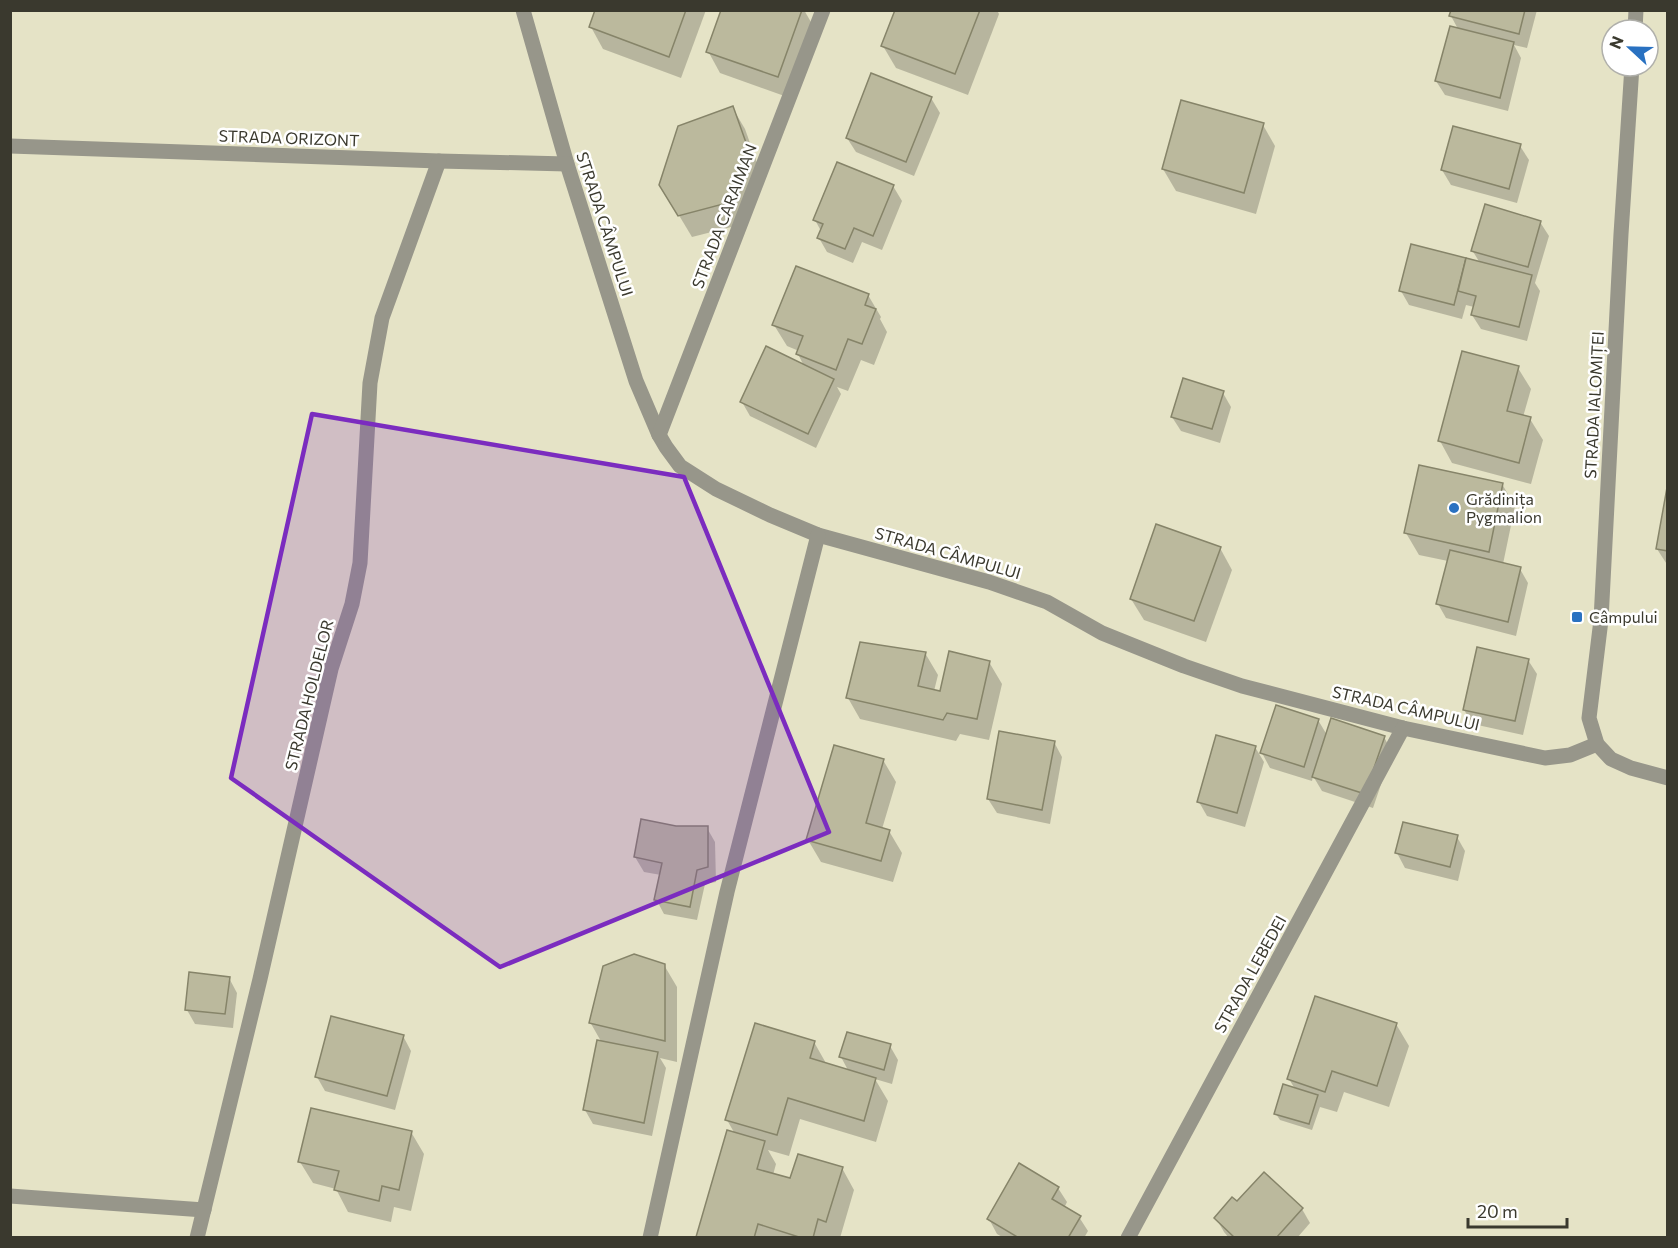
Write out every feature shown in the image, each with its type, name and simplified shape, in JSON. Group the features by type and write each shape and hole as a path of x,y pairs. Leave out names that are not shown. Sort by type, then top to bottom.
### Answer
{"street":[{"name":"STRADA CÂMPULUI","path":"523,10 567,164 636,381 666,447 680,466 707,483 818,535 989,582 1047,602 1102,633 1184,666 1242,686 1403,728 1545,758 1570,755 1597,744"},
{"name":"STRADA CARAIMAN","path":"660,435 823,10"},
{"name":"STRADA IALOMIȚEI","path":"1597,744 1588,718 1601,620 1631,78"},
{"name":"STRADA ORIZONT","path":"10,146 567,164"},
{"name":"STRADA HOLDELOR","path":"197,1238 331,669 352,604 360,563 370,383 382,318 439,161"},
{"path":"650,1238 727,892 818,535"},
{"name":"STRADA LEBEDEI","path":"1128,1238 1403,728"},
{"path":"1597,744 1611,759 1631,768 1668,778"},
{"path":"10,1196 204,1210"}],"highlighted area":[{"path":"312,414 684,477 829,832 500,967 231,778"}],"building":[{"path":"595,10 686,10 669,57 589,27"},
{"path":"721,10 802,10 778,77 706,52"},
{"path":"895,10 980,10 955,74 881,46"},
{"path":"1451,10 1525,10 1519,34 1449,16"},
{"path":"1450,26 1514,42 1500,98 1435,81"},
{"path":"871,73 932,97 906,162 846,138"},
{"path":"1181,100 1264,123 1244,193 1162,169"},
{"path":"733,106 749,151 731,202 678,216 659,185 678,126"},
{"path":"1453,126 1521,144 1509,189 1441,170"},
{"path":"837,162 894,185 873,236 854,228 845,249 817,238 823,224 813,220"},
{"path":"1485,204 1541,221 1528,267 1471,251"},
{"path":"1411,244 1466,258 1454,305 1399,291"},
{"path":"1466,258 1532,275 1519,327 1471,315 1476,296 1458,291"},
{"path":"796,266 869,294 865,305 876,309 862,344 848,339 836,370 796,354 803,336 772,325"},
{"path":"766,346 834,379 808,434 740,402"},
{"path":"1462,351 1519,366 1507,411 1531,417 1519,463 1438,441"},
{"path":"1183,378 1224,391 1212,429 1171,417"},
{"name":"Grădinița Pygmalion","path":"1419,465 1503,483 1489,552 1404,533"},
{"path":"1668,482 1668,551 1656,549"},
{"path":"1156,524 1221,547 1194,621 1130,599"},
{"path":"1450,550 1521,567 1508,622 1436,604"},
{"path":"860,642 926,652 918,686 940,691 949,651 990,661 977,719 947,713 943,720 846,698"},
{"path":"1477,647 1529,659 1515,721 1463,710"},
{"path":"1276,705 1319,719 1304,767 1260,753"},
{"path":"1331,718 1385,736 1365,794 1312,777"},
{"path":"999,731 1055,741 1042,810 987,799"},
{"path":"1216,735 1256,746 1237,813 1197,802"},
{"path":"834,745 884,759 866,823 890,830 881,861 806,840"},
{"path":"641,819 676,826 708,826 708,867 697,870 690,907 654,900 662,863 634,857"},
{"path":"1403,822 1458,835 1450,867 1395,853"},
{"path":"634,954 665,964 665,1041 589,1023 603,966"},
{"path":"189,972 230,977 225,1014 185,1010"},
{"path":"1315,996 1397,1023 1377,1086 1332,1071 1325,1092 1287,1079"},
{"path":"331,1016 404,1035 387,1096 315,1077"},
{"path":"755,1023 815,1041 810,1058 876,1078 864,1121 788,1098 777,1135 725,1120"},
{"path":"847,1032 891,1044 884,1070 839,1057"},
{"path":"597,1040 658,1052 644,1123 583,1110"},
{"path":"1283,1084 1318,1095 1309,1124 1274,1114"},
{"path":"311,1108 412,1131 399,1190 382,1186 379,1201 334,1190 339,1171 298,1162"},
{"path":"727,1130 765,1141 757,1169 790,1178 798,1154 843,1167 826,1222 818,1219 813,1238 802,1238 758,1224 754,1238 696,1237"},
{"path":"1019,1163 1059,1187 1052,1199 1081,1216 1068,1238 1019,1238 987,1219"},
{"path":"1264,1172 1303,1208 1276,1238 1235,1238 1214,1218 1232,1197 1237,1201"}],"place":[{"name":"Grădinița Pygmalion","path":"1454,508"},
{"name":"Câmpului","path":"1577,617"}]}
